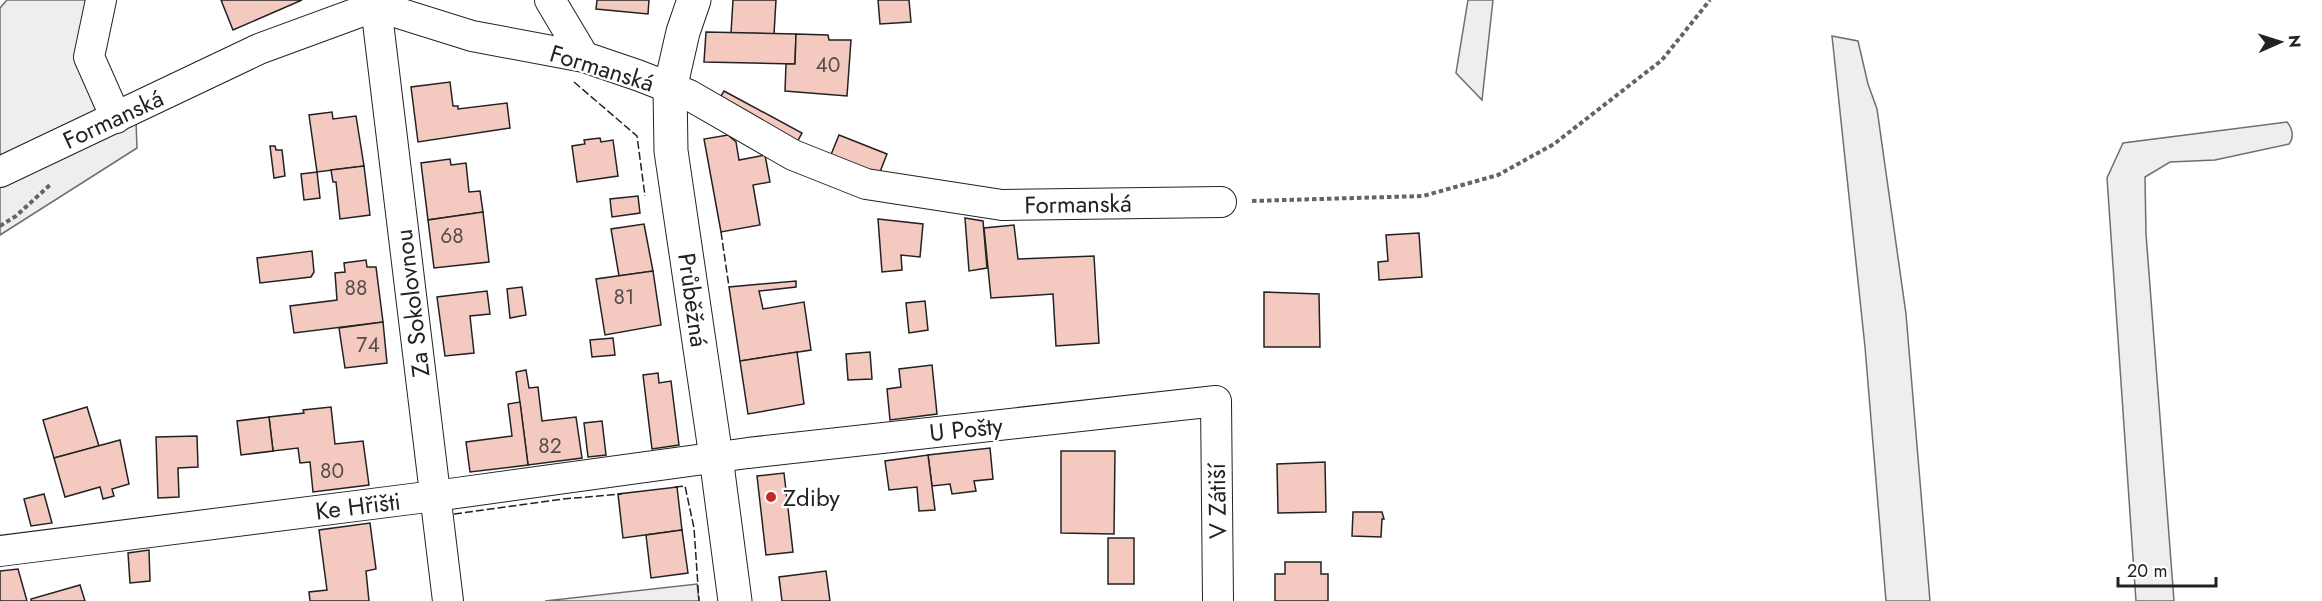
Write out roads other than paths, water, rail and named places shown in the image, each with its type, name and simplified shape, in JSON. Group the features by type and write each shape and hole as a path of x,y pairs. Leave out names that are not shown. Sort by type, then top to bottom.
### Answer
{"street":[{"path":"101,0 89,57 116,118"},
{"path":"550,0 584,57"},
{"name":"Průběžná","path":"694,0 683,32 670,89 671,151 735,601"},
{"name":"Formanská","path":"0,172 259,49 379,3 472,36 584,57 689,94 793,155 866,184 1002,205 1221,202"},
{"name":"Za Sokolovnou","path":"379,3 448,601"},
{"name":"U Pošty","path":"716,458 1216,401"},
{"name":"V Zátiší","path":"1216,401 1218,601"},
{"name":"Ke Hřišti","path":"0,551 716,458"}],"place":[{"name":"Zdiby","path":"771,497"}]}
